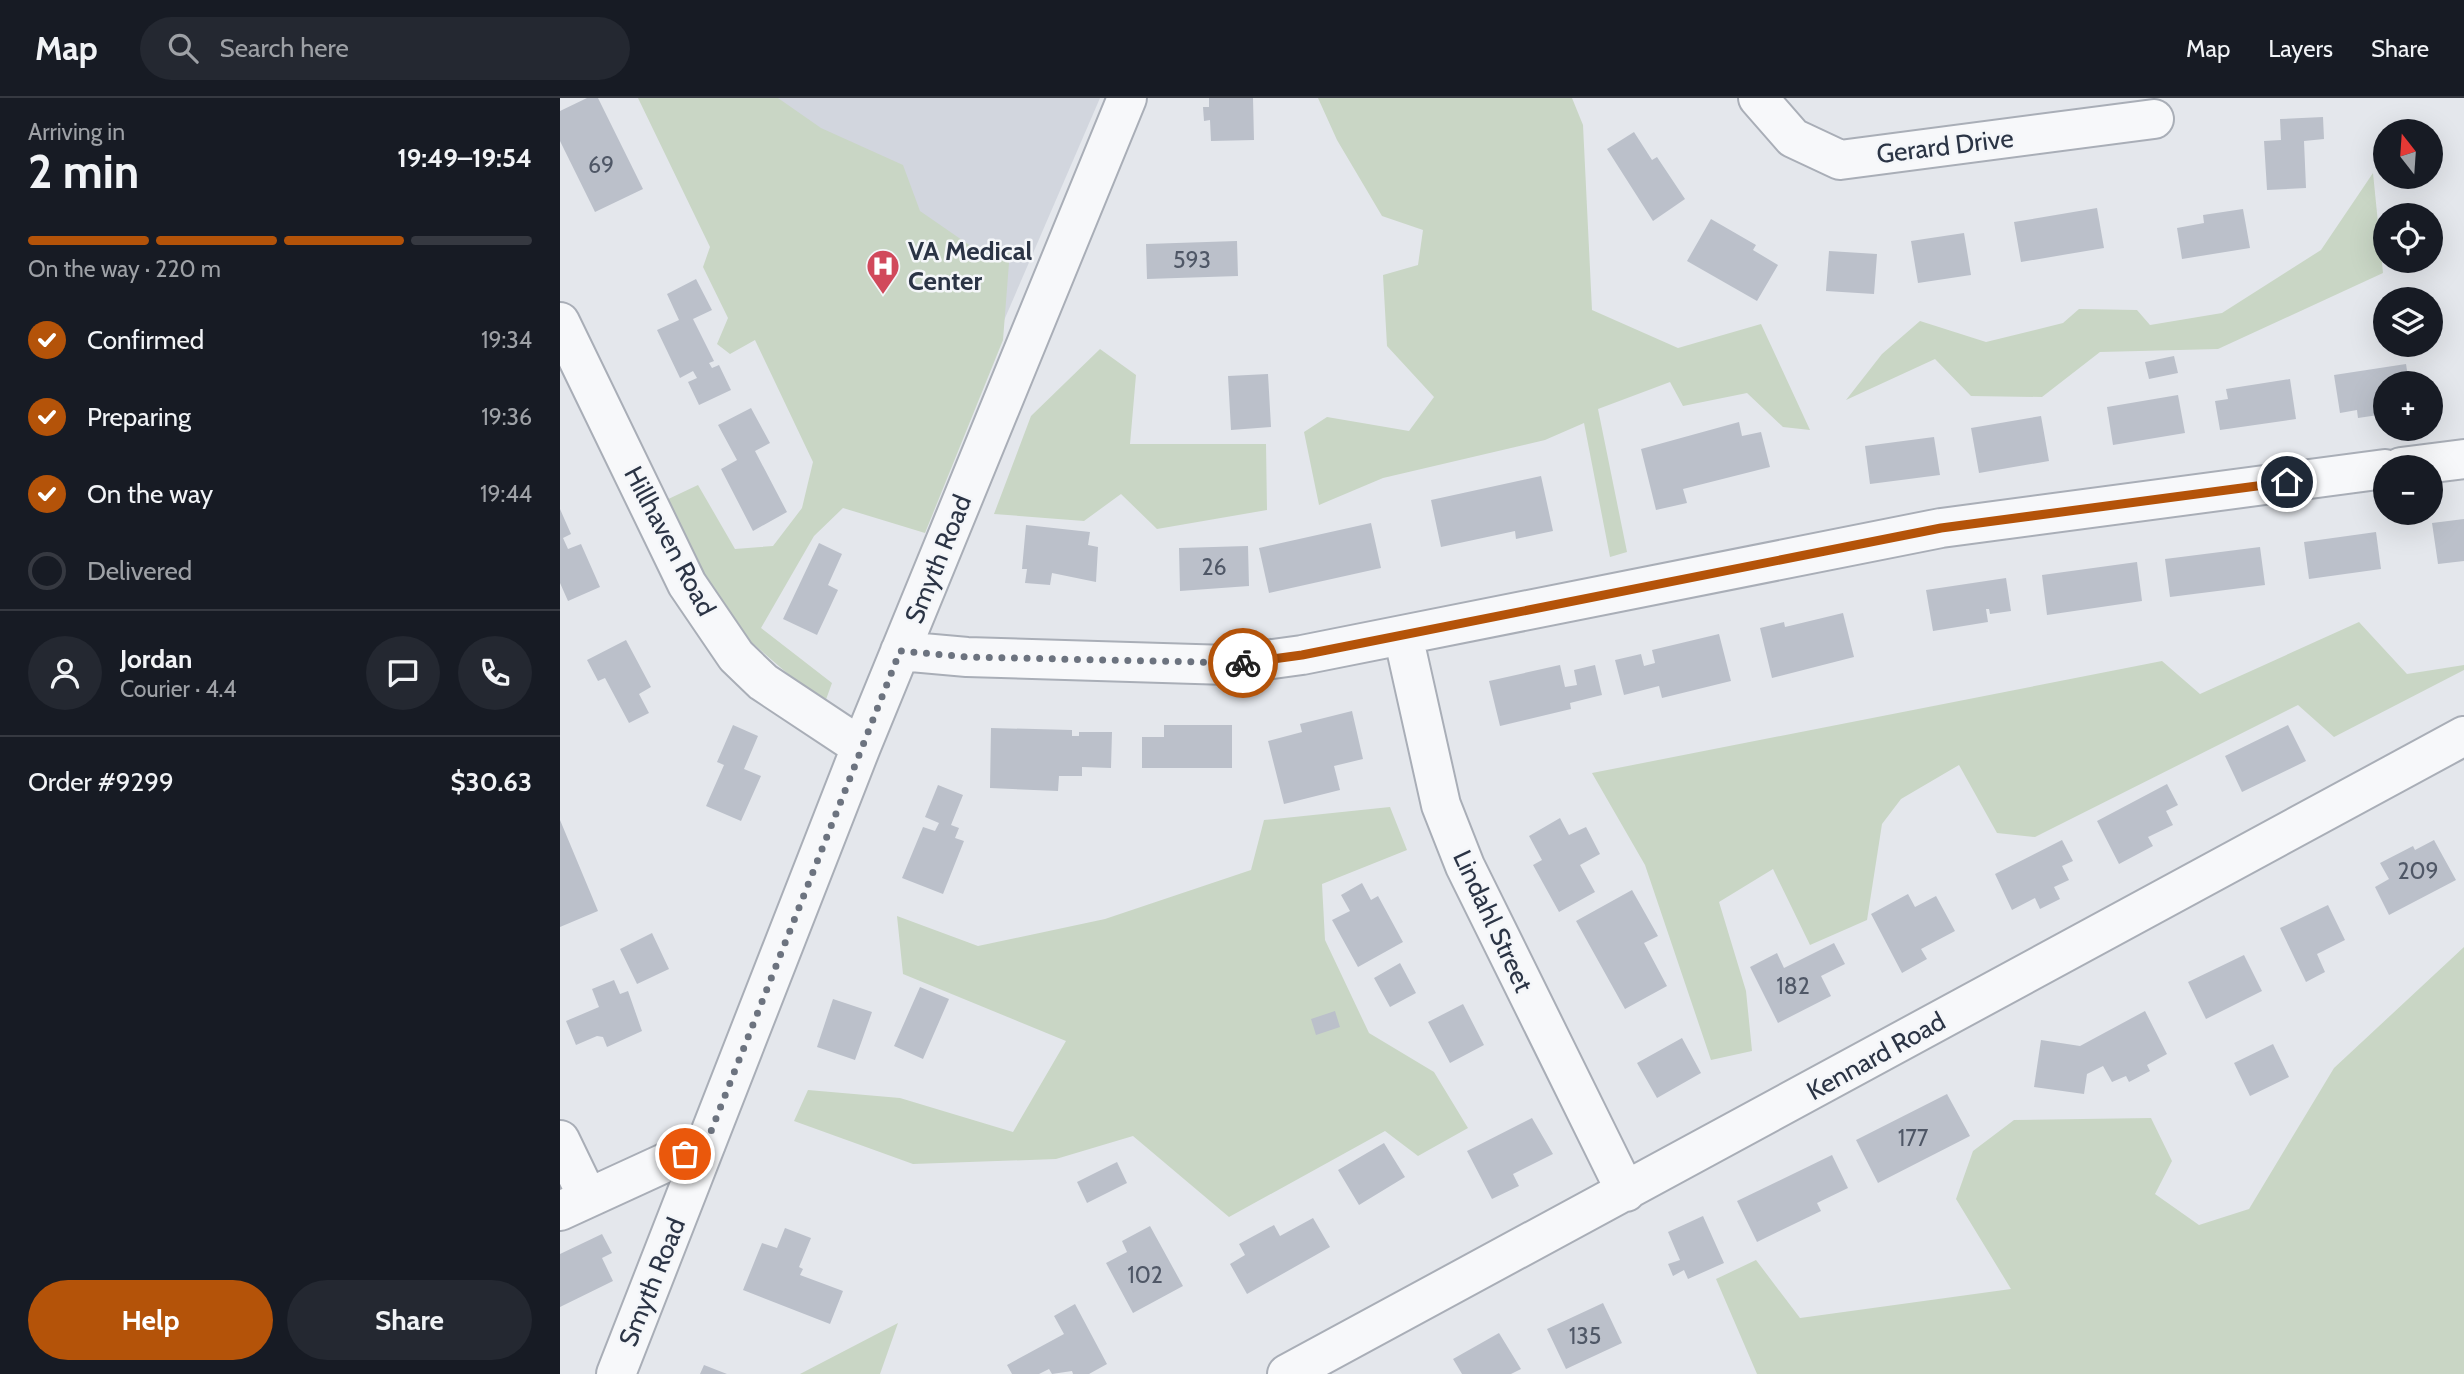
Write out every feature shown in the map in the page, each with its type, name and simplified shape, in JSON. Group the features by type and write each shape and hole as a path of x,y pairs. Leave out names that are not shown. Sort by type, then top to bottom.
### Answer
{"street":[{"name":"Smyth Road","path":"616,1374 861,747 1127,98"},
{"name":"Gerard Drive","path":"1758,98 1793,138 1840,160 2154,119"},
{"name":"Hillhaven Road","path":"560,322 687,584 736,656 773,689 861,747"},
{"path":"2443,462 2464,459"},
{"path":"900,651 967,657 1228,664 1302,655 1941,528 2373,471"},
{"name":"Lindahl Street","path":"1403,635 1441,805 1465,866 1626,1192"},
{"name":"Kennard Road","path":"1287,1374 2464,736"},
{"path":"560,1140 574,1205 706,1144"}],"shaded area":[{"name":"VA Medical Center","path":"656,98 1100,98 929,494"}],"green space":[{"name":"VA Medical Center","path":"638,98 778,98 821,128 903,165 920,211 975,249 1010,250 1003,340 925,533 843,508 814,536 761,628 832,683 824,705 713,609 662,502 698,485 735,549 773,546 802,508 813,462 755,340 730,354 717,344 728,318 703,267 710,247"},
{"path":"1318,98 1572,98 1583,125 1592,310 1678,348 1761,324 1810,430 1783,427 1747,393 1683,406 1670,382 1598,409 1627,552 1610,557 1584,423 1545,440 1383,478 1319,505 1304,432 1327,417 1409,431 1434,397 1387,346 1383,275 1418,265 1423,230 1382,216 1337,140"},
{"path":"2373,173 2376,203 2373,203 2373,273 2383,273 2218,349 2100,352 2042,397 1971,396 1935,359 1846,400 1882,354 1920,321 1986,342 2063,323 2079,309 2137,310 2150,325 2222,313 2321,250"},
{"path":"1100,349 1136,375 1130,444 1266,444 1267,510 1157,529 1121,494 1084,521 994,514 1031,416"},
{"path":"2359,622 2407,674 2464,665 2464,670 2334,737 2298,705 2035,837 1997,833 1959,765 1901,799 1882,824 1867,920 1810,945 1773,869 1719,902 1746,991 1752,1051 1711,1060 1645,865 1592,773 2162,661 2200,694"},
{"path":"1390,807 1407,850 1322,884 1325,940 1369,1033 1434,1072 1468,1128 1418,1156 1385,1131 1229,1217 1133,1136 1056,1159 913,1164 794,1121 808,1090 900,1098 1013,1132 1066,1041 903,974 897,916 978,946 1105,919 1251,870 1264,820"},
{"path":"2464,947 2464,1374 1757,1374 1716,1279 1756,1260 1800,1318 2011,1289 1956,1199 1973,1151 2014,1120 2151,1118 2172,1161 2155,1194 2199,1225 2249,1209 2334,1068"},
{"path":"898,1323 880,1374 800,1374"}],"building":[{"path":"587,98 598,98 643,189 595,212 560,141 560,111"},
{"path":"1209,98 1253,98 1254,140 1211,141 1210,120 1204,121 1203,107 1209,107"},
{"path":"2323,117 2324,139 2304,141 2306,188 2267,190 2264,141 2281,140 2280,119"},
{"path":"1634,132 1652,160 1657,157 1685,199 1653,221 1607,149"},
{"path":"2097,208 2104,248 2021,262 2014,222"},
{"path":"2243,209 2250,248 2182,259 2177,228 2204,223 2203,215"},
{"path":"1711,219 1756,245 1753,250 1778,265 1757,301 1687,261"},
{"path":"1964,233 1971,275 1918,283 1911,241"},
{"path":"1237,241 1238,276 1147,279 1146,244"},
{"path":"1829,251 1877,254 1874,294 1826,291"},
{"path":"696,279 712,310 693,319 714,361 709,363 712,368 719,365 731,390 699,405 688,382 697,378 693,371 680,378 657,330 679,320 667,294"},
{"path":"2174,356 2178,373 2149,379 2145,362"},
{"path":"2406,364 2407,371 2373,371 2373,416 2358,418 2357,410 2340,413 2334,375"},
{"path":"1268,374 1271,427 1231,430 1228,376"},
{"path":"2290,379 2296,419 2220,430 2215,401 2228,399 2226,389"},
{"path":"2178,395 2185,433 2113,445 2107,407"},
{"path":"751,408 770,443 755,451 787,512 753,531 721,469 737,460 718,425"},
{"path":"2041,416 2049,461 1979,473 1971,428"},
{"path":"1739,422 1742,436 1761,432 1770,467 1683,489 1687,503 1656,510 1641,449"},
{"path":"1934,437 1940,475 1870,484 1865,446"},
{"path":"1541,476 1553,531 1516,539 1515,531 1441,547 1431,500"},
{"path":"560,509 571,534 563,538 568,549 581,544 600,587 568,601 560,583"},
{"path":"2464,519 2464,561 2438,564 2432,525 2443,525 2443,522"},
{"path":"1371,523 1381,568 1269,593 1259,548"},
{"path":"1026,525 1090,532 1088,545 1098,547 1096,582 1052,573 1050,585 1025,583 1027,569 1022,569"},
{"path":"2376,532 2381,569 2309,579 2304,542"},
{"path":"819,543 842,554 828,585 838,590 817,635 783,619"},
{"path":"1248,546 1249,586 1180,591 1179,548"},
{"path":"2260,547 2265,585 2170,597 2165,559"},
{"path":"2137,562 2142,601 2047,615 2042,575"},
{"path":"2006,578 2011,611 1990,614 1989,609 1986,609 1988,622 1933,631 1926,590"},
{"path":"1843,613 1854,657 1772,678 1760,628 1784,622 1785,627"},
{"path":"1719,634 1731,681 1662,698 1659,686 1624,695 1615,660 1641,654 1644,666 1655,663 1652,650"},
{"path":"626,640 651,687 639,694 649,713 629,723 605,678 598,681 587,660"},
{"path":"1560,665 1565,687 1577,685 1574,670 1595,665 1602,695 1570,703 1571,709 1500,726 1489,681"},
{"path":"1352,711 1363,759 1334,766 1340,790 1284,804 1268,741 1302,732 1300,724"},
{"path":"733,725 758,736 744,769 761,776 741,821 706,806 724,765 717,762"},
{"path":"1164,725 1232,725 1232,768 1142,768 1142,737 1164,737"},
{"path":"2288,725 2306,761 2242,792 2225,756"},
{"path":"991,728 1072,730 1072,736 1079,736 1079,732 1112,732 1111,768 1082,767 1082,776 1059,776 1058,791 990,788"},
{"path":"2167,784 2178,805 2166,811 2173,825 2148,837 2153,846 2119,864 2097,821"},
{"path":"938,785 963,795 951,825 959,828 955,838 964,841 943,894 902,878 923,827 935,831 939,823 925,817"},
{"path":"1560,818 1569,835 1586,827 1600,854 1580,865 1595,892 1559,912 1533,865 1542,860 1529,836"},
{"path":"560,820 598,911 560,927"},
{"path":"2062,840 2073,861 2062,866 2069,880 2054,887 2060,899 2040,909 2035,898 2012,910 1995,874"},
{"path":"2434,840 2456,880 2389,915 2375,887 2389,879 2380,863 2413,846 2415,850"},
{"path":"1362,883 1371,900 1378,896 1403,942 1358,967 1332,920 1350,911 1341,895"},
{"path":"1632,890 1658,936 1644,943 1667,986 1625,1009 1576,921"},
{"path":"1908,894 1915,907 1936,896 1955,931 1921,949 1927,959 1902,973 1871,914"},
{"path":"2328,905 2345,940 2317,954 2325,972 2306,982 2280,928"},
{"path":"652,933 669,969 637,984 620,949"},
{"path":"1834,943 1845,964 1821,976 1831,996 1778,1023 1750,967 1777,953 1784,968"},
{"path":"2244,955 2262,991 2206,1019 2188,982"},
{"path":"1400,963 1416,993 1390,1007 1374,978"},
{"path":"614,980 620,994 628,991 642,1031 607,1047 603,1037 597,1036 576,1045 566,1021 599,1007 592,989"},
{"path":"920,987 949,999 923,1059 894,1046"},
{"path":"833,999 872,1012 855,1060 817,1047"},
{"path":"1463,1004 1484,1045 1450,1063 1428,1022"},
{"path":"1335,1011 1340,1027 1316,1035 1311,1019"},
{"path":"2145,1011 2167,1054 2147,1065 2150,1071 2129,1082 2126,1076 2112,1082 2103,1066 2087,1074 2084,1094 2034,1087 2041,1040 2080,1046"},
{"path":"1682,1038 1701,1073 1657,1098 1637,1063"},
{"path":"2273,1044 2289,1077 2250,1096 2234,1063"},
{"path":"1947,1094 1970,1136 1878,1183 1856,1140"},
{"path":"1532,1118 1553,1154 1513,1174 1519,1186 1492,1199 1467,1151"},
{"path":"1384,1143 1405,1177 1359,1205 1338,1170"},
{"path":"1832,1155 1848,1188 1817,1203 1821,1211 1757,1242 1737,1201"},
{"path":"1117,1162 1127,1183 1087,1203 1077,1182"},
{"path":"1703,1216 1724,1263 1688,1279 1684,1270 1673,1276 1668,1264 1680,1260 1668,1232"},
{"path":"1313,1218 1330,1247 1247,1294 1230,1264 1245,1255 1239,1244 1274,1225 1280,1236"},
{"path":"1150,1226 1183,1286 1133,1313 1106,1263 1127,1252 1122,1241"},
{"path":"785,1228 811,1238 799,1267 803,1269 800,1275 843,1291 830,1324 743,1290 762,1243 777,1248"},
{"path":"602,1234 612,1253 602,1258 613,1281 560,1307 560,1254"},
{"path":"1603,1303 1622,1343 1566,1369 1547,1329"},
{"path":"1075,1304 1107,1364 1089,1374 1073,1374 1072,1371 1052,1374 1049,1369 1039,1374 1012,1374 1007,1365 1064,1334 1054,1316"},
{"path":"1499,1333 1521,1369 1511,1374 1462,1374 1453,1359"},
{"path":"704,1365 727,1374 700,1374"}],"way so far":[{"path":"685,1154 706,1144 900,651 967,657 1243,663"}],"place":[{"name":"VA Medical Center","path":"883,296"}],"route":[{"path":"1243,663 1302,655 1941,528 2287,482"}]}
